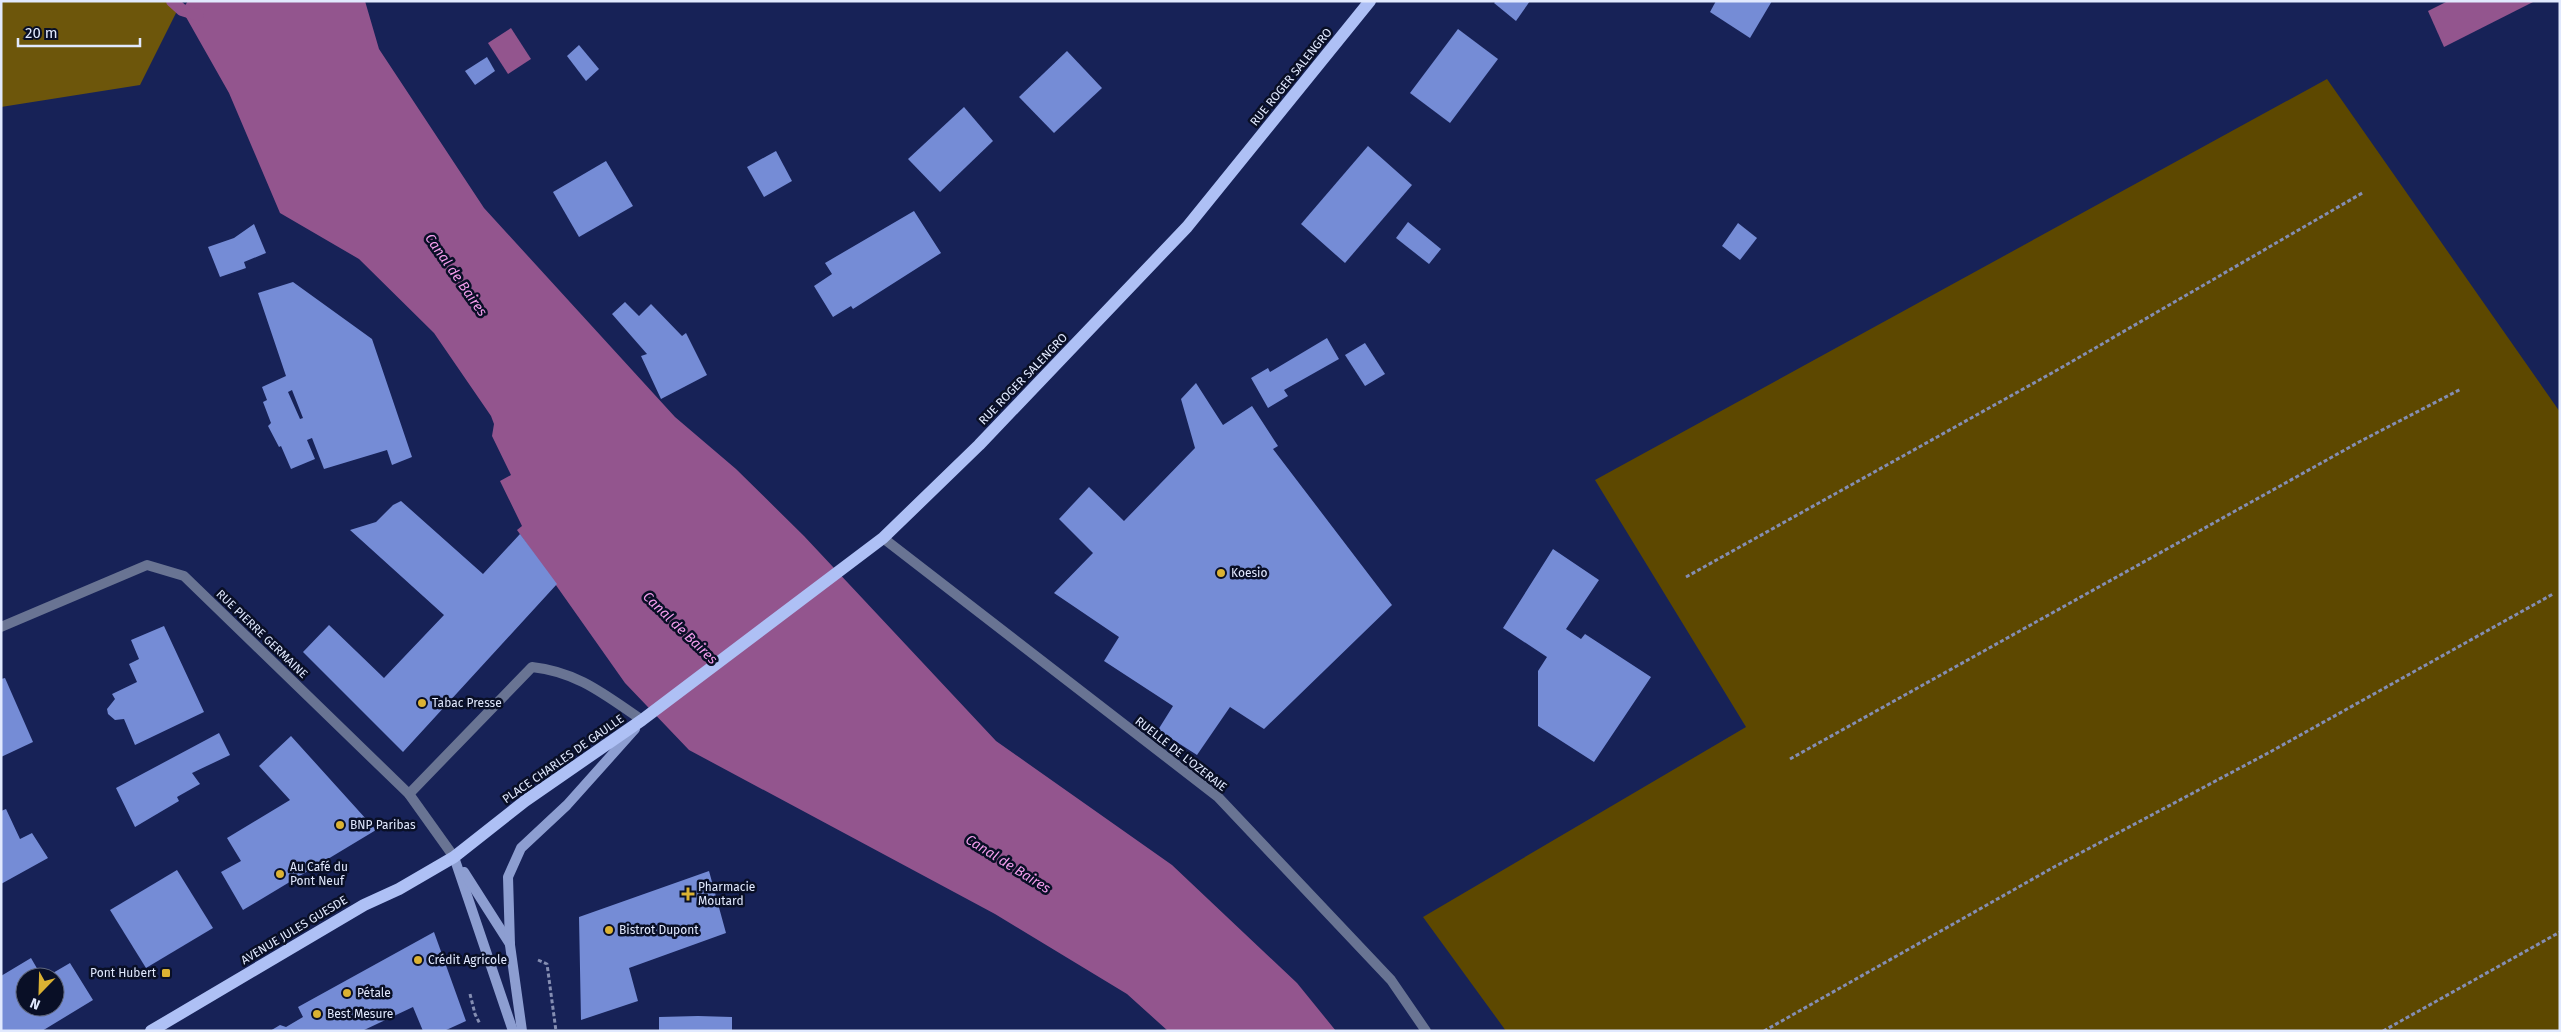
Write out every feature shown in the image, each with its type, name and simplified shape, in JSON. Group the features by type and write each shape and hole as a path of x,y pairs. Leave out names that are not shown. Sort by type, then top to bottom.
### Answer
{"main road":[{"name":"RUE ROGER SALENGRO","path":"642,720 883,538 979,445 1187,227 1370,1"},
{"name":"PLACE CHARLES DE GAULLE","path":"454,857 525,801 642,720"},
{"name":"PLACE CHARLES DE GAULLE","path":"510,945 508,877 521,848 567,804 642,720"},
{"path":"454,857 510,945 522,1031"},
{"path":"454,857 513,1031"},
{"name":"AVENUE JULES GUESDE","path":"151,1031 364,905 399,889 454,857"}],"street":[{"name":"RUELLE DE L'OZERAIE","path":"883,538 1218,797 1391,980 1426,1031"},
{"name":"RUE PIERRE GERMAINE","path":"1,627 147,565 184,576 408,794 454,857"},
{"path":"408,794 532,667 556,670 591,686 642,720"}],"path":[{"path":"1686,577 2060,369 2364,192"},
{"path":"1790,759 2359,442 2460,388"},
{"path":"1764,1031 2054,867 2270,752 2554,594"},
{"path":"2383,1031 2560,932"}],"shaded area":[{"path":"1,1 182,1 140,85 1,107"},
{"path":"2327,79 2560,412 2560,1031 1506,1031 1423,917 1746,727 1595,480"}],"water":[{"name":"Canal de Baires","path":"188,1 365,1 379,49 484,208 675,417 736,469 804,536 996,741 1172,865 1297,983 1336,1031 1168,1031 1127,994 995,914 689,750 625,683 517,530 522,526 500,481 511,475 492,436 494,424 491,416 434,333 359,259 280,213 229,93 182,10"},
{"path":"2448,1 2535,1 2444,47 2428,11"},
{"path":"511,28 531,59 508,74 488,43"}],"building":[{"path":"1496,1 1530,1 1516,21 1494,3"},
{"path":"1716,1 1772,1 1750,38 1710,12"},
{"path":"1458,29 1498,59 1450,123 1410,93"},
{"path":"579,45 599,69 586,81 567,56"},
{"path":"1067,51 1102,88 1054,133 1019,97"},
{"path":"487,57 495,71 475,85 465,71"},
{"path":"964,107 993,141 940,192 908,159"},
{"path":"1368,146 1412,185 1345,263 1301,224"},
{"path":"776,151 792,181 764,197 747,167"},
{"path":"606,161 633,206 579,237 553,192"},
{"path":"914,211 941,253 853,309 851,306 833,317 814,286 832,274 825,263"},
{"path":"1408,222 1441,249 1429,264 1396,238"},
{"path":"1738,223 1757,238 1740,260 1722,246"},
{"path":"254,224 266,253 244,262 246,268 220,277 208,247 234,238"},
{"path":"293,282 372,339 412,457 392,465 387,450 324,469 312,438 307,440 315,459 291,469 281,446 279,447 268,426 271,423 263,402 267,400 262,387 286,376 258,293","holes":["292,390 303,418 300,419 288,392"]},
{"path":"625,302 639,316 651,304 682,336 686,333 707,375 661,399 641,356 647,354 612,314"},
{"path":"1327,338 1339,359 1284,390 1288,396 1268,408 1251,378 1268,368 1270,372"},
{"path":"1365,343 1385,374 1365,386 1345,355"},
{"name":"Koesio","path":"1196,383 1223,425 1252,406 1278,446 1273,449 1392,605 1264,729 1230,707 1197,755 1158,730 1173,706 1104,661 1119,637 1054,593 1093,553 1059,519 1089,487 1124,521 1195,448 1181,399"},
{"path":"401,501 483,574 520,534 557,584 403,752 303,652 329,625 384,678 444,615 350,530 376,522 393,505"},
{"path":"1553,549 1599,580 1566,629 1581,639 1585,634 1651,677 1594,762 1538,726 1538,671 1547,657 1503,628"},
{"path":"164,626 204,712 135,745 124,719 115,720 108,714 107,709 115,699 112,694 137,682 129,664 139,659 131,640"},
{"path":"5,678 33,742 1,757 1,679"},
{"path":"219,733 230,755 192,773 200,784 177,797 179,801 135,827 116,788"},
{"path":"291,736 376,830 243,910 221,872 241,861 227,838 290,800 259,766"},
{"path":"6,809 20,839 32,833 48,858 1,884 1,811"},
{"path":"177,870 213,928 146,968 110,910"},
{"path":"709,871 726,933 629,968 638,1001 581,1020 579,917"},
{"path":"434,932 466,1021 444,1031 423,1031 413,1007 362,1031 270,1031 280,1025 286,1027 303,1017 298,1007"},
{"path":"31,958 36,967 16,967"},
{"path":"70,963 93,1000 42,1031 1,1031 1,976 15,968 15,1017 65,1017 65,967 63,967"},
{"path":"659,1017 732,1017 732,1031 659,1031"}],"waterway":[{"path":"172,1 182,10 198,15"}],"place":[{"name":"Koesio","path":"1221,573"},
{"name":"Tabac Presse","path":"422,703"},
{"name":"BNP Paribas","path":"340,825"},
{"name":"Au Café du Pont Neuf","path":"280,874"},
{"name":"Pharmacie Moutard","path":"688,894"},
{"name":"Bistrot Dupont","path":"609,930"},
{"name":"Crédit Agricole","path":"418,960"},
{"name":"Pont Hubert","path":"166,973"},
{"name":"Pétale","path":"347,993"},
{"name":"Best Mesure","path":"317,1014"}]}
